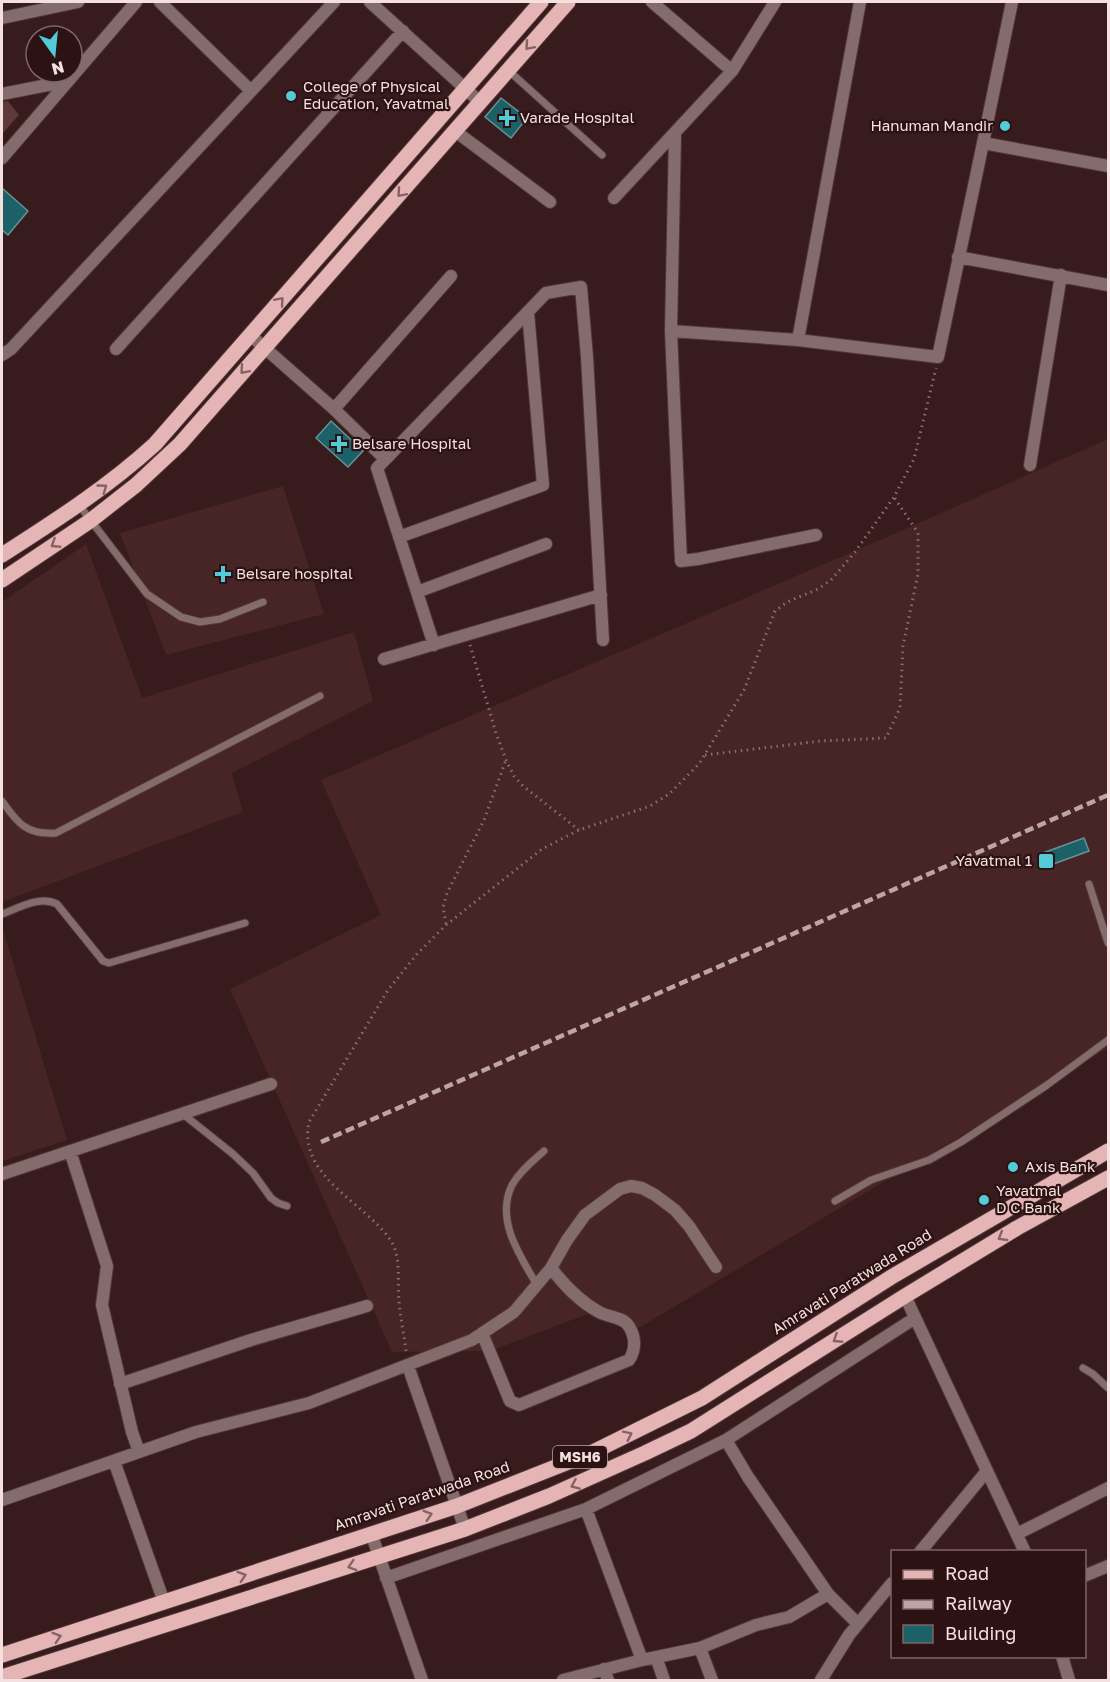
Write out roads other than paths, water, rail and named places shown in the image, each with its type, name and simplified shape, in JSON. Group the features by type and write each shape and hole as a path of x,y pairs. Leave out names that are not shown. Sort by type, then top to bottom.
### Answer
{"main road":[{"path":"2,555 79,505 123,473 155,444 542,2"},
{"path":"2,580 90,521 136,485 180,444 568,2"},
{"name":"Amravati Paratwada Road","path":"2,1655 457,1506 591,1453 702,1398 893,1276 1108,1151"},
{"name":"MSH6","path":"2,1677 379,1558 465,1529 549,1496 691,1431 1017,1228 1108,1178"}],"street":[{"path":"2,18 78,2"},
{"path":"84,62 136,2"},
{"path":"160,2 250,90"},
{"path":"2,355 19,341 334,2"},
{"path":"652,2 732,71"},
{"path":"614,198 732,71 776,2"},
{"path":"798,340 860,2"},
{"path":"671,331 798,340 938,357 1012,2"},
{"path":"379,4 403,31 480,102"},
{"path":"116,349 403,31"},
{"path":"2,94 53,84"},
{"path":"2,158 65,84"},
{"path":"455,131 550,202"},
{"path":"675,134 671,331 681,561 698,560 816,535"},
{"path":"983,143 1108,166"},
{"path":"958,257 1108,285"},
{"path":"1030,465 1061,275"},
{"path":"334,410 451,276"},
{"path":"434,645 377,468 546,293 581,287 603,640"},
{"path":"399,537 543,485 528,312"},
{"path":"250,336 386,459"},
{"path":"417,592 546,544"},
{"path":"384,659 601,595"},
{"path":"2,1174 272,1084"},
{"path":"70,1151 107,1266 102,1305 120,1384 139,1452"},
{"path":"2,1500 196,1432 309,1403 472,1340 514,1312 551,1268 585,1215 620,1189 631,1186 642,1188 656,1195 675,1210 689,1226 716,1267"},
{"path":"482,1333 510,1401 515,1405 629,1360 635,1346 627,1323 600,1313 583,1301 566,1287 551,1268"},
{"path":"905,1296 1025,1550"},
{"path":"120,1384 251,1340 367,1306"},
{"path":"386,1578 586,1509 726,1440 915,1318"},
{"path":"408,1366 465,1529"},
{"path":"726,1440 748,1477 828,1594 858,1624"},
{"path":"114,1461 164,1602"},
{"path":"922,1550 986,1472"},
{"path":"1017,1534 1108,1488"},
{"path":"586,1509 642,1659"},
{"path":"371,1533 422,1680"},
{"path":"1086,1575 1108,1566"},
{"path":"821,1680 858,1624 891,1584"},
{"path":"562,1680 606,1675 642,1659 700,1648 756,1625 789,1617 828,1594"},
{"path":"700,1648 712,1680"},
{"path":"656,1657 664,1680"},
{"path":"1063,1658 1069,1680"}],"lane":[{"path":"508,70 602,155"},
{"path":"79,505 147,594 181,617 200,622 220,619 262,602"},
{"path":"2,801 14,819 28,830 42,834 56,833 320,696"},
{"path":"1089,884 1108,943"},
{"path":"2,914 40,900 48,900 57,904 103,961 109,963 245,923"},
{"path":"835,1201 871,1180 929,1160 961,1142 1108,1041"},
{"path":"183,1114 253,1173 271,1198 287,1206"},
{"path":"537,1285 515,1248 506,1207 512,1186 524,1168 544,1151"},
{"path":"1083,1368 1108,1388"}],"railway":[{"path":"321,1142 1108,795"}],"place":[{"name":"College of Physical Education, Yavatmal","path":"291,96"},
{"name":"Varade Hospital","path":"507,118"},
{"name":"Hanuman Mandir","path":"1005,126"},
{"name":"Belsare Hospital","path":"339,444"},
{"name":"Belsare hospital","path":"223,574"},
{"name":"Yavatmal 1","path":"1046,861"},
{"name":"Axis Bank","path":"1013,1167"},
{"name":"Yavatmal D C Bank","path":"984,1200"}]}
